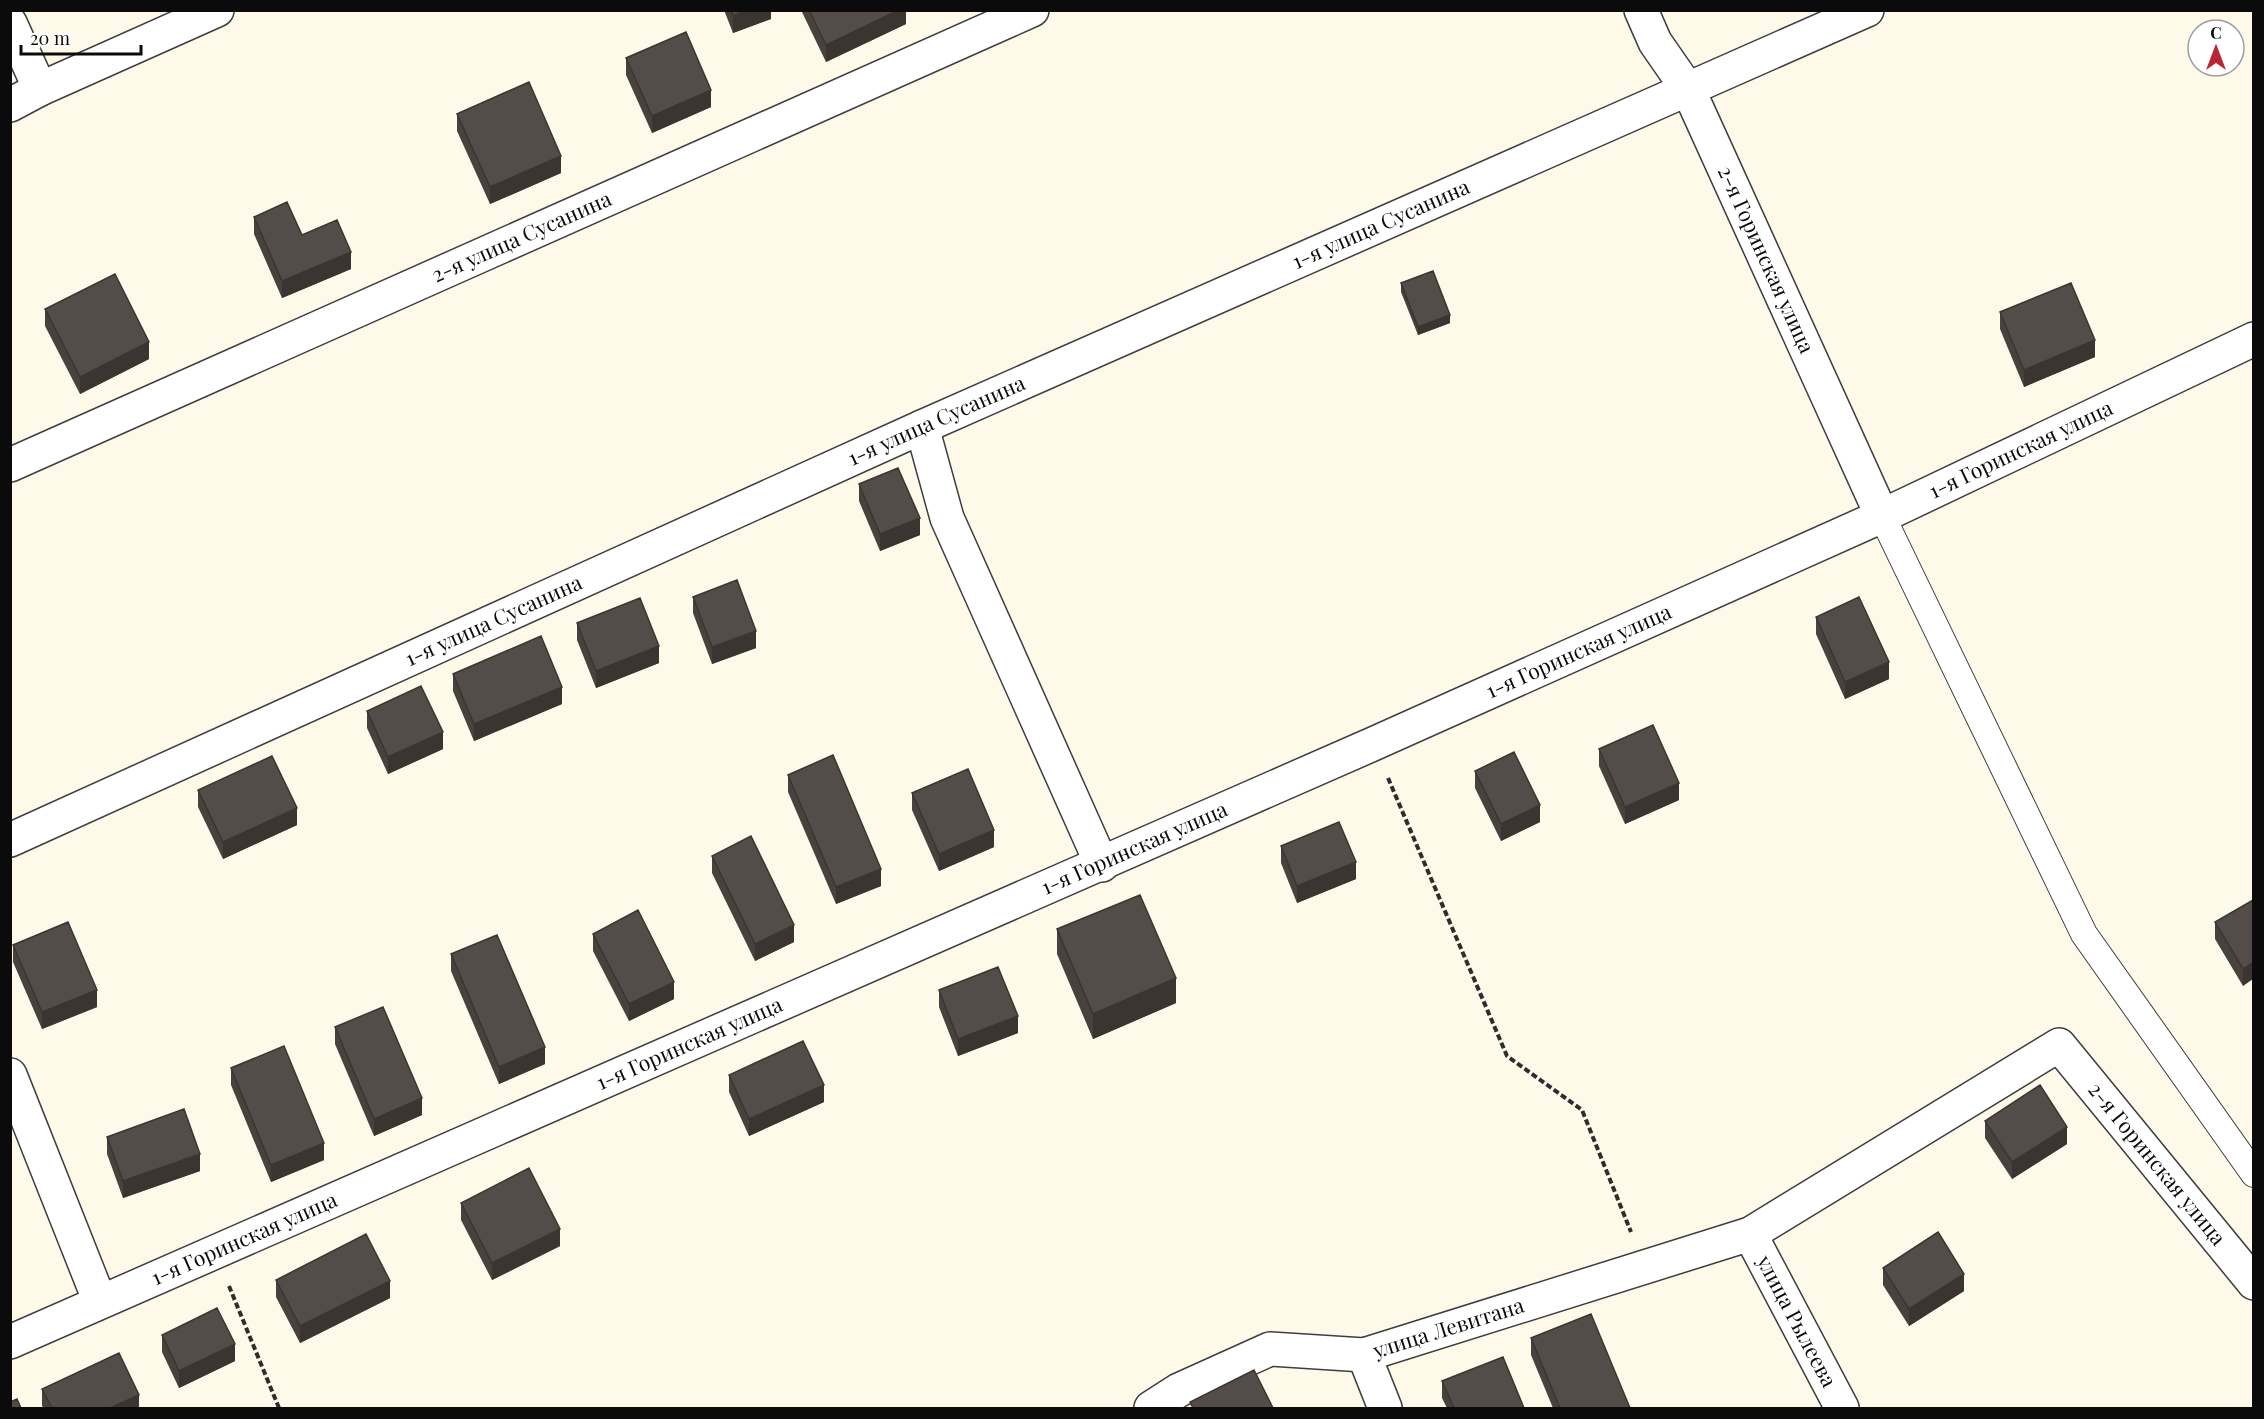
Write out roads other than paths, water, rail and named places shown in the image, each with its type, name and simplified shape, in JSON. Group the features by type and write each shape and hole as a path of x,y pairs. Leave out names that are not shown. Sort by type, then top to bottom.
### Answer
{"street":[{"path":"10,105 40,89 217,10"},
{"name":"2-я улица Сусанина","path":"10,465 1032,10"},
{"name":"2-я Горинская улица","path":"1641,10 1655,42 1689,91 1882,516"},
{"name":"1-я улица Сусанина","path":"10,840 922,427 1689,91 1867,10"},
{"path":"10,23 40,89"},
{"name":"1-я Горинская улица","path":"10,1342 1102,865 1373,744 1882,516 2253,339"},
{"path":"922,427 947,518 1102,865"},
{"path":"1882,516 2084,934 2253,1173"},
{"name":"2-я Горинская улица","path":"2059,1045 2253,1282"},
{"name":"улица Левитана","path":"1151,1408 1179,1390 1270,1349 1364,1355 1750,1234 2059,1045"},
{"path":"10,1075 100,1302"},
{"name":"улица Рылеева","path":"1750,1234 1842,1408"},
{"path":"1364,1355 1384,1408"}]}
